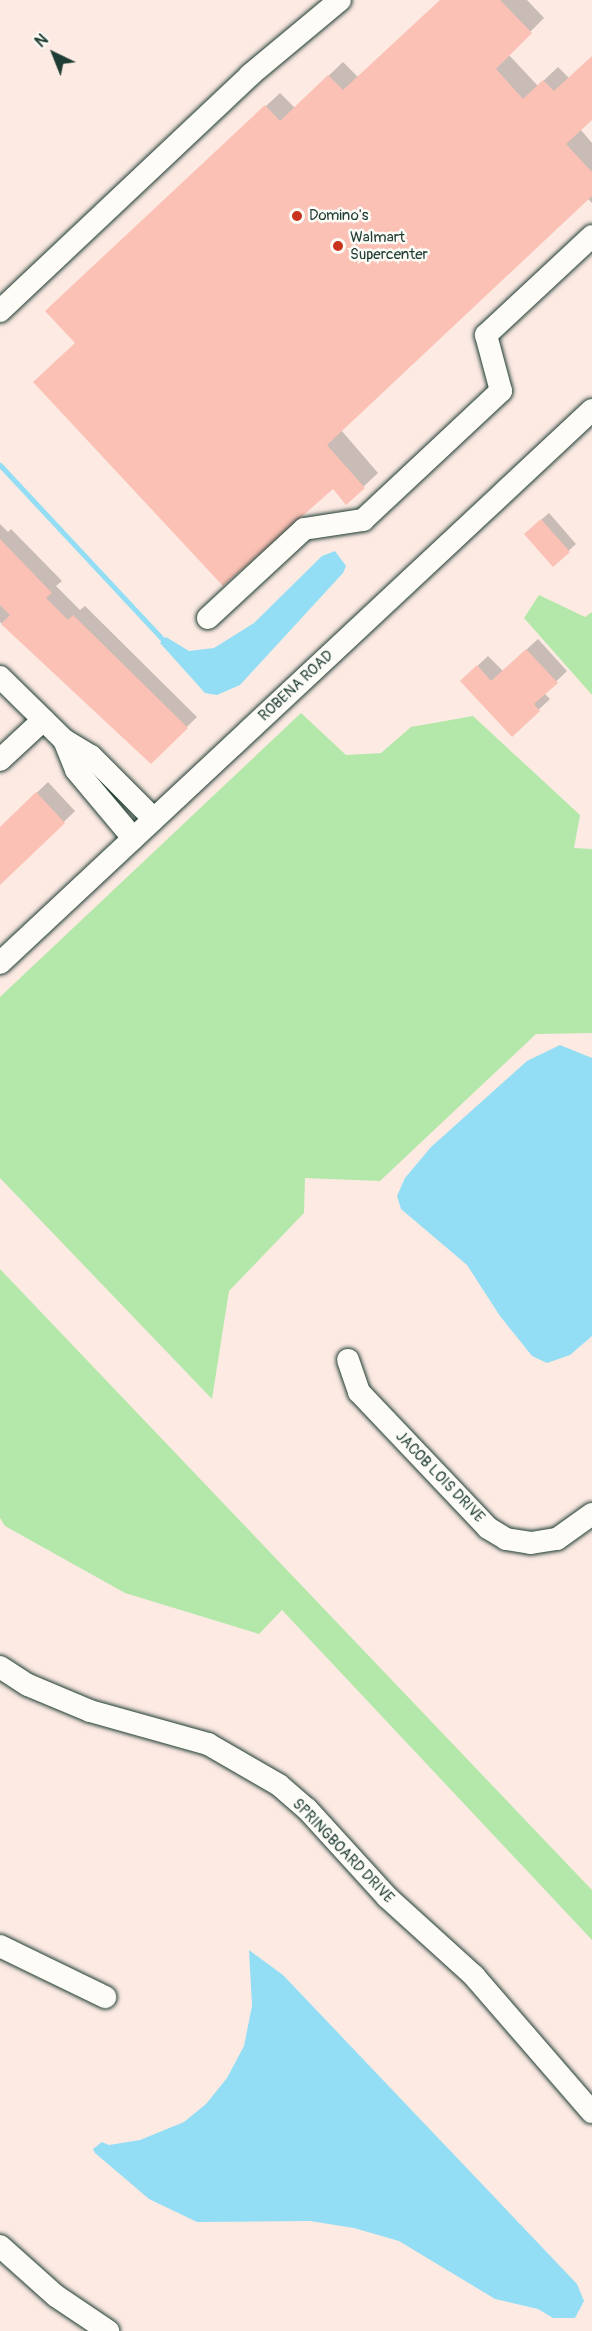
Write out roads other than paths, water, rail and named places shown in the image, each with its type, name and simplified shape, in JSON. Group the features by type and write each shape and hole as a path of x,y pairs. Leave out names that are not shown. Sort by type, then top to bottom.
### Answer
{"street":[{"path":"0,311 250,75 340,0"},
{"path":"208,618 304,529 363,520 501,391 486,335 592,236"},
{"name":"ROBENA ROAD","path":"0,963 592,410"},
{"path":"0,676 64,740 91,756 154,819"},
{"path":"0,760 43,720"},
{"path":"64,740 76,770 133,838"},
{"name":"JACOB LOIS DRIVE","path":"348,1360 359,1392 488,1528 506,1539 531,1543 556,1539 592,1514"},
{"name":"SPRINGBOARD DRIVE","path":"0,1667 28,1684 90,1711 208,1744 279,1785 307,1809 387,1898 474,1976 592,2112"},
{"path":"0,1946 105,1997"},
{"path":"0,2246 56,2296 108,2331"}],"water":[{"path":"335,551 346,566 343,573 240,685 217,695 205,693 160,643 166,637 189,651 214,648 254,623 322,556"},
{"path":"560,1045 592,1058 592,1336 570,1355 547,1363 532,1356 500,1316 467,1265 401,1209 397,1196 405,1178 431,1147 527,1061"},
{"path":"249,1950 283,1975 577,2284 584,2301 575,2318 553,2318 538,2309 495,2299 399,2241 354,2228 310,2221 197,2222 149,2199 95,2153 93,2149 102,2142 109,2145 140,2140 184,2122 206,2104 227,2078 244,2046 252,2006"}],"waterway":[{"path":"0,465 163,640"}],"place":[{"name":"Domino's","path":"297,216"},
{"name":"Walmart Supercenter","path":"338,246"}]}
